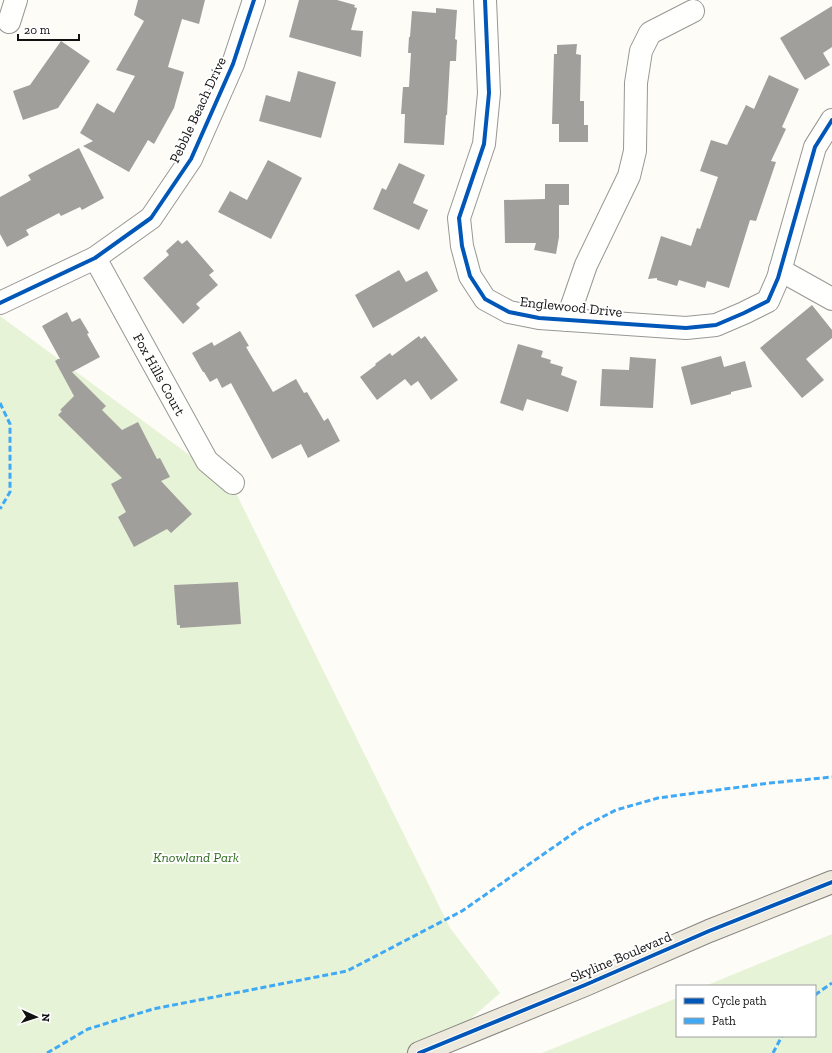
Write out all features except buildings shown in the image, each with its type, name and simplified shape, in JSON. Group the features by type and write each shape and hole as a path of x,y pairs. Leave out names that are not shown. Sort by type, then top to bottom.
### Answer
{"main road":[{"name":"Skyline Boulevard","path":"419,1053 585,985 709,931 832,882"}],"street":[{"path":"9,22 16,0"},
{"name":"Pebble Beach Drive","path":"0,303 95,258 151,218 191,159 233,64 254,0"},
{"name":"Englewood Drive","path":"485,0 489,93 484,144 459,218 462,246 470,276 485,299 509,312 539,318 686,328 716,325 744,313 768,300 778,278 815,147 832,120"},
{"path":"567,320 586,265 629,176 635,151 636,83 641,50 650,33 693,11"},
{"name":"Fox Hills Court","path":"95,258 207,461 233,483"},
{"path":"780,270 832,299"}],"green space":[{"name":"Knowland Park","path":"0,316 233,487 450,928 500,993 432,1053 0,1053"},
{"path":"832,934 832,1053 542,1053 676,998 676,1037 816,1037 816,985 707,985"}],"marked path":[{"path":"0,403 10,424 10,492 0,509"},
{"path":"47,1053 88,1029 153,1009 347,971 462,911 581,828 616,810 658,798 770,783 832,777"},
{"path":"816,994 832,983"},
{"path":"773,1053 781,1037"}],"cycle path":[{"path":"0,303 95,258 151,218 191,159 233,64 254,0"},
{"path":"485,0 489,93 484,144 459,218 462,246 470,276 485,299 509,312 539,318 686,328 716,325 768,301 778,278 815,147 832,120"},
{"path":"419,1053 585,985 709,931 832,882"}]}
